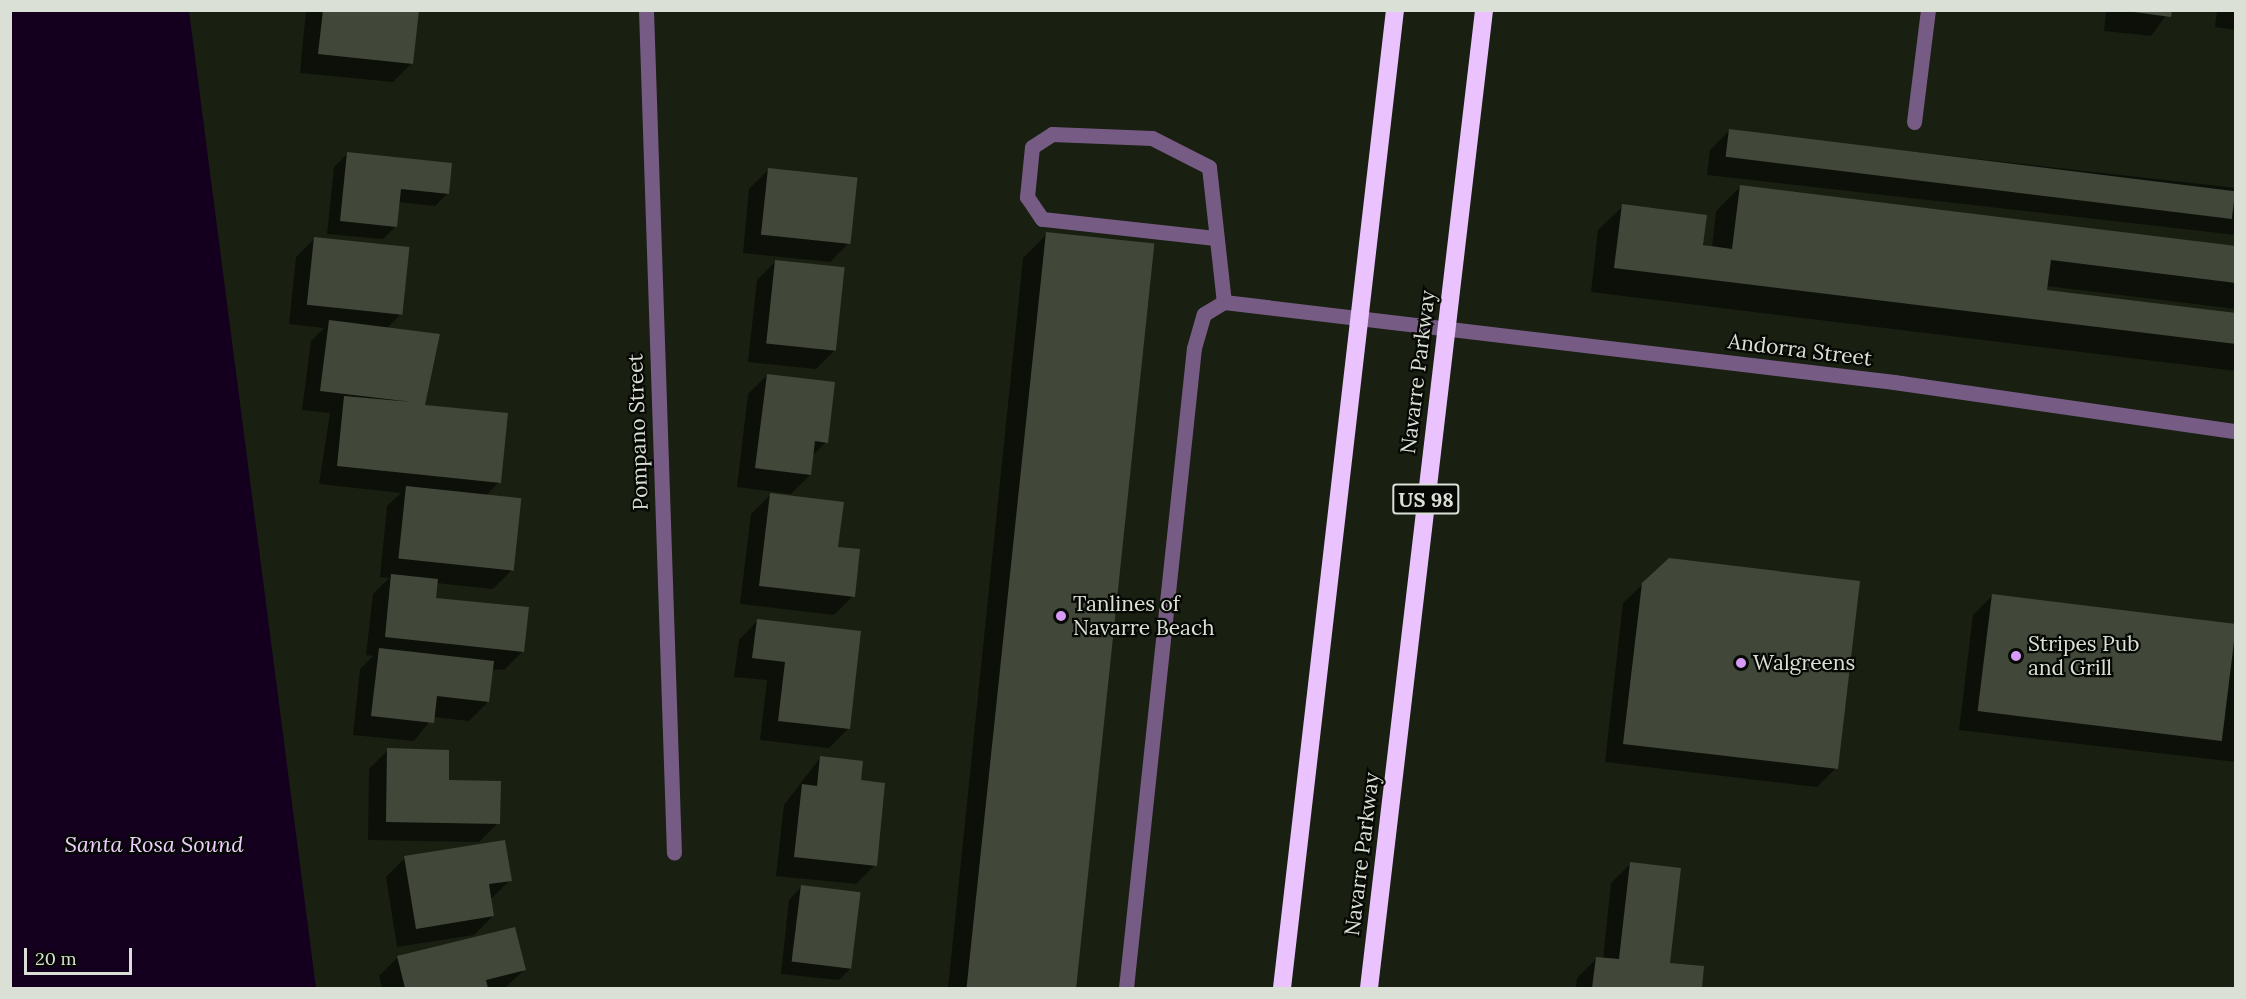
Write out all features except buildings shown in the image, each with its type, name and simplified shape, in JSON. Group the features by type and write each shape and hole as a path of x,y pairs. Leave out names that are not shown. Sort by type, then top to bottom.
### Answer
{"highway":[{"path":"1282,988 1395,10"},
{"name":"Navarre Parkway","path":"1369,988 1484,10"}],"street":[{"name":"Pompano Street","path":"646,10 674,853"},
{"path":"1914,122 1928,10"},
{"path":"1126,988 1194,348 1204,315 1224,302 1215,238 1209,167 1152,138 1052,134 1032,147 1027,197 1042,219 1215,238"},
{"name":"Andorra Street","path":"1224,302 1359,320 1894,382 2235,431"}],"water":[{"name":"Santa Rosa Sound","path":"10,11 189,11 316,988 11,988"}],"place":[{"name":"Tanlines of Navarre Beach","path":"1061,616"},
{"name":"Stripes Pub and Grill","path":"2016,656"},
{"name":"Walgreens","path":"1741,663"}]}
